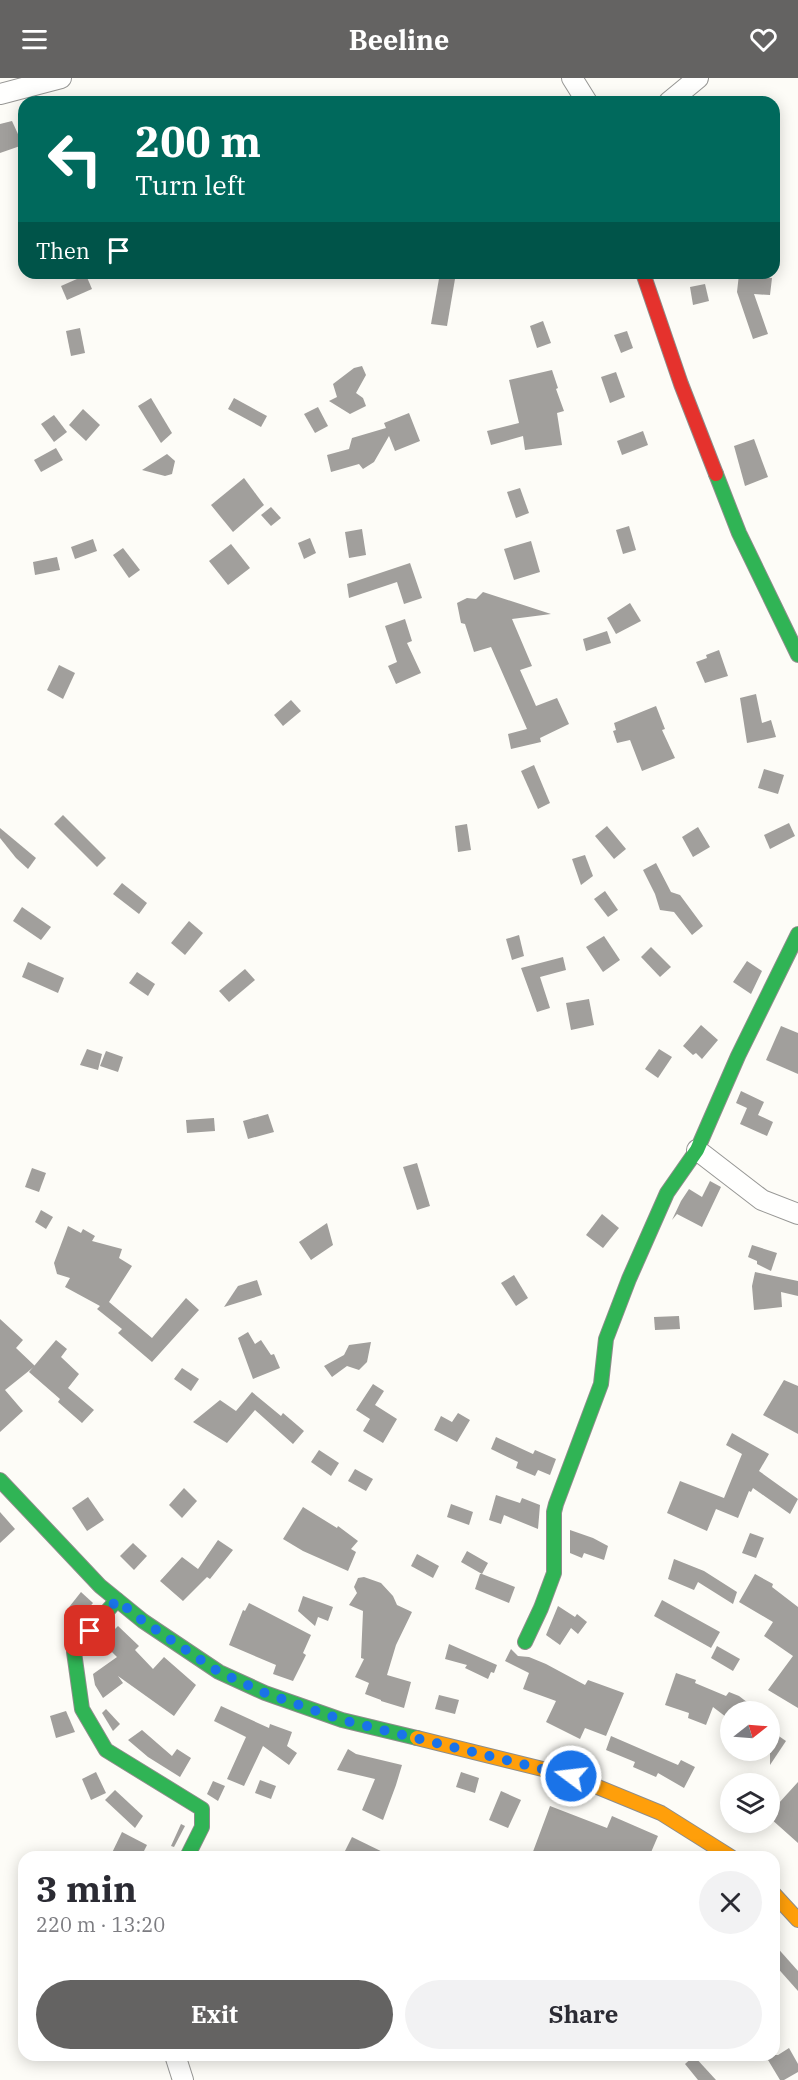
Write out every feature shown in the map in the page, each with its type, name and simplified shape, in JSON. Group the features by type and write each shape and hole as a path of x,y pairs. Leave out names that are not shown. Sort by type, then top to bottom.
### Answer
{"street":[{"path":"0,94 61,78"},
{"path":"572,78 582,96"},
{"path":"676,96 698,78"},
{"path":"645,279 681,384 739,533 798,654"},
{"path":"525,1642 554,1573 554,1512 601,1384 606,1340 629,1278 667,1193 697,1150 738,1056 798,934"},
{"path":"697,1150 762,1200 798,1214"},
{"path":"0,1480 100,1586 143,1621 219,1672 265,1693 342,1720 571,1776 661,1813 721,1851"},
{"path":"117,1600 76,1646 74,1652 81,1705 84,1714 108,1752 202,1809 204,1814 198,1836 190,1851"},
{"path":"780,1900 798,1920"},
{"path":"177,2061 183,2080"}],"building":[{"path":"12,121 18,134 18,147 0,153 0,124"},
{"path":"77,279 88,279 92,289 67,300 61,286"},
{"path":"439,279 455,279 447,326 431,324"},
{"path":"738,279 772,279 770,295 754,294 768,334 753,339 737,292"},
{"path":"705,284 709,301 693,305 690,287"},
{"path":"543,321 551,343 537,348 530,326"},
{"path":"80,328 85,353 71,356 66,331"},
{"path":"627,331 633,348 621,353 614,335"},
{"path":"362,366 366,375 356,393 363,398 366,406 350,414 329,401 337,397 333,384 354,368"},
{"path":"552,370 564,411 557,413 562,445 525,450 523,436 491,445 487,431 519,423 509,380"},
{"path":"616,372 625,397 610,403 601,377"},
{"path":"151,398 172,433 161,443 138,406"},
{"path":"234,398 267,416 261,427 228,409"},
{"path":"318,407 328,426 315,433 304,414"},
{"path":"83,409 100,425 86,441 69,425"},
{"path":"409,413 420,441 395,451 389,436 374,462 363,469 359,464 331,472 327,455 349,449 352,438 386,428 384,423"},
{"path":"54,415 67,432 54,442 41,424"},
{"path":"643,431 648,445 622,455 617,441"},
{"path":"754,439 768,477 745,486 734,446"},
{"path":"56,448 63,460 41,472 34,460"},
{"path":"167,454 175,461 172,474 165,476 142,470"},
{"path":"244,478 264,505 233,532 211,505"},
{"path":"520,488 529,513 516,518 507,492"},
{"path":"271,507 281,518 271,526 261,515"},
{"path":"629,526 636,550 623,554 616,530"},
{"path":"362,529 366,555 349,558 345,532"},
{"path":"310,538 316,553 304,559 298,543"},
{"path":"93,539 97,551 75,559 71,547"},
{"path":"531,541 540,572 514,580 504,549"},
{"path":"231,544 250,568 228,585 209,561"},
{"path":"123,548 140,570 129,578 113,555"},
{"path":"57,557 60,570 35,575 33,562"},
{"path":"410,563 422,598 404,604 397,582 349,598 347,584"},
{"path":"483,592 551,614 512,619 532,666 520,670 536,706 557,698 569,724 540,738 541,742 511,749 508,734 527,729 491,647 474,652 465,624 461,623 457,603 467,598 476,599"},
{"path":"630,603 641,621 616,634 607,618"},
{"path":"405,619 412,641 407,643 421,673 396,684 388,666 397,662 385,626"},
{"path":"607,631 611,643 586,651 583,639"},
{"path":"719,650 728,676 705,683 696,662"},
{"path":"59,665 75,673 63,699 47,690"},
{"path":"756,694 762,723 771,720 776,737 747,743 740,698"},
{"path":"291,700 301,711 283,726 274,715"},
{"path":"656,706 665,729 662,730 675,758 642,771 630,740 617,743 613,731 616,730 614,723"},
{"path":"534,765 550,803 538,809 521,771"},
{"path":"764,769 784,775 778,794 758,788"},
{"path":"63,815 106,858 97,867 54,824"},
{"path":"789,823 795,836 770,849 764,835"},
{"path":"467,824 471,850 458,852 455,826"},
{"path":"607,826 626,849 614,859 595,836"},
{"path":"698,827 710,847 693,857 682,837"},
{"path":"0,828 36,858 28,869 0,838"},
{"path":"585,855 593,876 581,885 572,859"},
{"path":"656,863 671,892 680,895 703,926 692,935 674,912 660,910 643,870"},
{"path":"122,883 147,903 139,914 113,894"},
{"path":"605,891 618,910 608,917 594,899"},
{"path":"22,907 51,927 41,940 13,921"},
{"path":"189,921 203,933 185,955 171,943"},
{"path":"519,935 524,956 512,960 506,939"},
{"path":"604,936 620,960 603,972 586,947"},
{"path":"651,947 671,967 660,977 641,957"},
{"path":"563,957 566,970 540,977 550,1008 537,1012 521,968"},
{"path":"747,961 762,971 751,994 733,982"},
{"path":"28,962 64,978 58,993 22,977"},
{"path":"245,969 255,980 229,1002 219,991"},
{"path":"137,972 155,984 148,996 129,983"},
{"path":"589,999 594,1025 571,1030 566,1003"},
{"path":"701,1025 718,1040 702,1059 683,1046"},
{"path":"781,1026 798,1033 798,1074 766,1060"},
{"path":"87,1049 102,1054 98,1070 80,1065"},
{"path":"659,1049 672,1057 658,1078 645,1069"},
{"path":"106,1051 123,1057 118,1072 100,1066"},
{"path":"741,1091 764,1102 758,1115 773,1122 767,1136 740,1124 747,1108 736,1103"},
{"path":"268,1114 274,1132 248,1139 243,1121"},
{"path":"214,1118 215,1131 187,1133 186,1120"},
{"path":"417,1163 430,1206 417,1210 403,1167"},
{"path":"32,1168 46,1173 39,1192 25,1187"},
{"path":"710,1181 721,1187 702,1227 677,1214 672,1220 689,1189 702,1197"},
{"path":"41,1210 53,1217 46,1229 35,1222"},
{"path":"602,1214 619,1228 603,1248 586,1235"},
{"path":"327,1223 333,1245 311,1260 299,1242"},
{"path":"68,1226 81,1233 83,1229 95,1236 92,1241 122,1249 119,1258 132,1266 109,1302 152,1338 186,1298 199,1310 152,1362 118,1333 122,1329 97,1309 100,1306 65,1287 70,1278 57,1274 54,1263"},
{"path":"752,1245 777,1253 771,1271 748,1257"},
{"path":"755,1272 798,1281 798,1296 781,1292 782,1307 754,1310 752,1286"},
{"path":"514,1275 528,1298 516,1306 501,1283"},
{"path":"257,1280 262,1295 224,1307 238,1286"},
{"path":"679,1316 680,1329 655,1330 654,1317"},
{"path":"0,1319 23,1340 16,1348 35,1366 5,1390 23,1411 0,1432"},
{"path":"248,1332 255,1344 261,1340 271,1355 274,1354 280,1368 253,1379 238,1338"},
{"path":"56,1340 67,1349 61,1357 79,1374 68,1388 94,1410 82,1423 58,1402 60,1399 29,1372"},
{"path":"371,1342 367,1362 359,1370 347,1366 332,1377 324,1366 344,1355 349,1345"},
{"path":"182,1368 199,1379 191,1391 174,1379"},
{"path":"784,1380 798,1386 798,1434 763,1415"},
{"path":"373,1384 384,1391 375,1405 397,1419 383,1443 363,1431 370,1419 356,1410"},
{"path":"252,1392 281,1416 283,1413 304,1431 293,1444 255,1410 227,1443 193,1422 220,1400 236,1411"},
{"path":"458,1413 470,1420 457,1442 434,1430 441,1416 452,1422"},
{"path":"732,1433 769,1454 759,1471 798,1499 790,1514 753,1488 751,1492 749,1491 738,1518 716,1509 707,1531 667,1513 680,1481 724,1498 742,1454 726,1445"},
{"path":"496,1437 533,1454 535,1450 556,1459 550,1475 538,1470 535,1476 516,1468 518,1462 491,1449"},
{"path":"319,1450 339,1463 331,1476 311,1462"},
{"path":"355,1469 373,1479 366,1491 348,1481"},
{"path":"184,1488 197,1501 182,1518 169,1505"},
{"path":"496,1495 520,1503 522,1498 540,1505 538,1529 504,1515 501,1524 489,1520"},
{"path":"88,1497 104,1520 87,1531 72,1508"},
{"path":"451,1504 473,1512 469,1525 447,1517"},
{"path":"303,1507 337,1528 338,1526 358,1541 351,1549 356,1552 348,1571 303,1551 283,1539"},
{"path":"0,1512 15,1529 0,1543"},
{"path":"570,1530 608,1546 604,1560 584,1553 582,1558 570,1553"},
{"path":"750,1533 764,1538 756,1558 742,1553"},
{"path":"218,1540 233,1550 210,1579 207,1577 183,1601 160,1581 182,1557 198,1569"},
{"path":"133,1543 147,1556 134,1570 120,1556"},
{"path":"467,1551 488,1563 482,1574 461,1562"},
{"path":"417,1554 439,1566 433,1578 411,1566"},
{"path":"674,1559 704,1571 737,1592 733,1604 698,1582 694,1590 668,1579"},
{"path":"480,1574 515,1587 509,1603 475,1589"},
{"path":"755,1574 773,1584 772,1587 798,1607 798,1708 768,1690 793,1656 764,1636 773,1622 739,1602"},
{"path":"364,1577 381,1583 393,1596 397,1605 412,1612 396,1645 387,1675 411,1682 404,1708 365,1694 369,1683 355,1677 364,1659 361,1658 363,1611 349,1605 357,1593 354,1587 358,1578"},
{"path":"81,1592 93,1603 78,1620 66,1611"},
{"path":"303,1596 333,1607 328,1621 318,1617 315,1626 298,1611"},
{"path":"662,1600 720,1632 711,1648 654,1616"},
{"path":"249,1603 311,1635 303,1653 306,1655 293,1681 273,1674 276,1665 229,1645 243,1610 245,1611"},
{"path":"558,1606 575,1617 577,1614 587,1622 578,1634 571,1628 560,1645 546,1635"},
{"path":"118,1626 139,1646 135,1650 153,1669 164,1657 196,1685 174,1716 118,1676 123,1683 103,1698 95,1685 93,1674 117,1657 102,1642"},
{"path":"449,1644 497,1665 494,1673 491,1672 488,1679 465,1668 467,1665 445,1659"},
{"path":"717,1646 740,1659 733,1671 711,1658"},
{"path":"511,1649 518,1656 529,1657 546,1664 585,1685 588,1680 624,1693 606,1736 585,1728 580,1739 546,1722 556,1701 523,1689 529,1673 505,1661"},
{"path":"676,1673 696,1680 695,1683 726,1696 729,1692 746,1701 720,1701 720,1712 713,1707 706,1725 688,1718 689,1713 665,1705"},
{"path":"439,1695 459,1700 455,1714 435,1709"},
{"path":"221,1706 269,1728 270,1724 292,1732 287,1746 297,1753 289,1765 263,1746 244,1786 227,1779 246,1737 214,1721"},
{"path":"106,1709 120,1724 113,1731 102,1713"},
{"path":"66,1711 75,1732 56,1738 50,1716"},
{"path":"142,1730 172,1756 177,1749 191,1758 180,1777 148,1757 128,1740"},
{"path":"611,1736 678,1765 681,1760 695,1767 684,1788 658,1773 656,1777 633,1767 635,1762 606,1750"},
{"path":"780,1737 786,1741 780,1750"},
{"path":"348,1749 356,1754 402,1765 383,1820 362,1810 375,1779 337,1770"},
{"path":"96,1772 106,1793 91,1800 82,1779"},
{"path":"461,1772 479,1778 475,1793 456,1787"},
{"path":"260,1780 276,1786 271,1799 255,1793"},
{"path":"213,1781 225,1786 218,1801 207,1794"},
{"path":"798,1782 798,1843 780,1827 780,1802"},
{"path":"115,1790 143,1816 135,1828 105,1800"},
{"path":"501,1791 521,1800 508,1828 489,1820"},
{"path":"550,1806 607,1828 612,1816 658,1836 652,1851 533,1851"},
{"path":"181,1824 185,1826 174,1847 171,1846"},
{"path":"122,1832 147,1845 144,1851 113,1851"},
{"path":"352,1837 381,1851 345,1851"},
{"path":"780,1951 798,1971 798,1991 780,1971"},
{"path":"789,2048 798,2064 798,2072 784,2080 780,2080 769,2061 780,2061 780,2054"},
{"path":"688,2061 699,2061 716,2080 698,2080 685,2064"}],"traffic: fast":[{"path":"716,474 739,533 798,655"},
{"path":"525,1642 554,1573 556,1504 601,1384 606,1339 629,1279 667,1193 697,1150 738,1056 798,934"},
{"path":"0,1480 100,1586 143,1621 219,1672 265,1693 342,1720 417,1738"},
{"path":"117,1600 76,1646 74,1652 82,1709 106,1750 202,1809 202,1827 190,1851"}],"traffic: slow":[{"path":"417,1738 571,1776 661,1813 721,1851"},
{"path":"780,1900 798,1920"}],"traffic: jam":[{"path":"645,279 681,384 716,474"}],"route":[{"path":"90,1631 117,1600 143,1621 219,1672 265,1693 342,1720 571,1776"}]}
